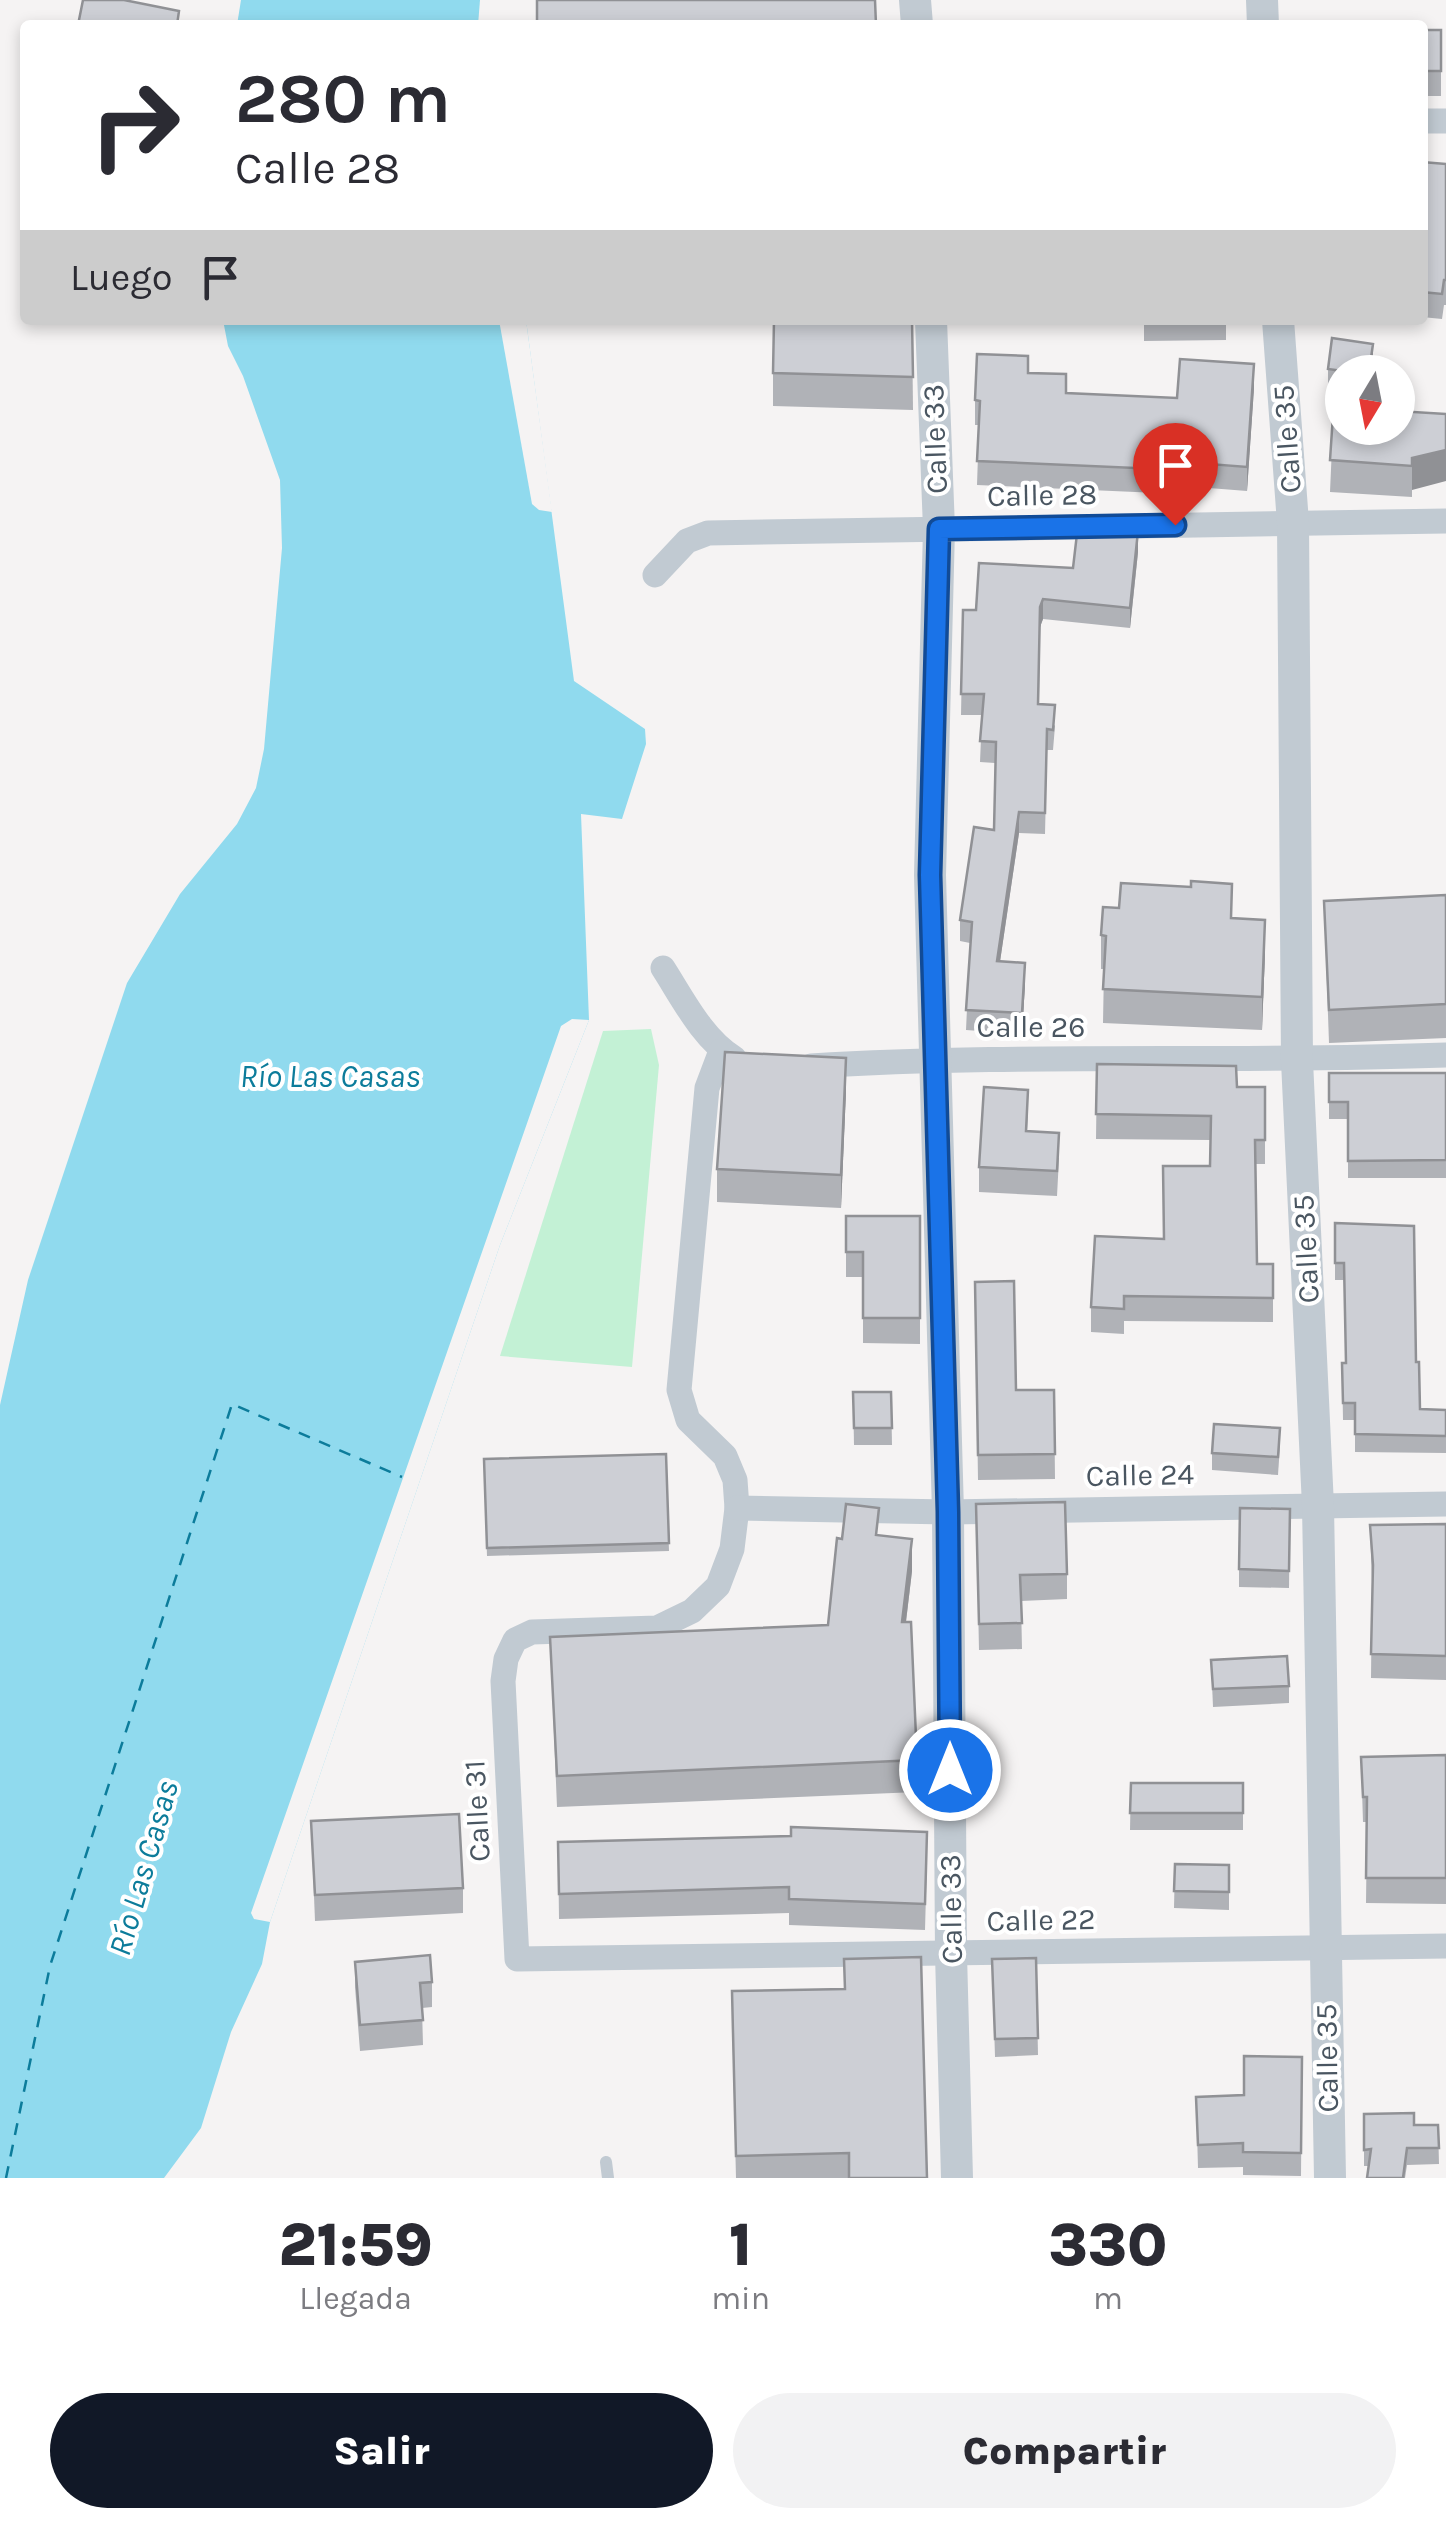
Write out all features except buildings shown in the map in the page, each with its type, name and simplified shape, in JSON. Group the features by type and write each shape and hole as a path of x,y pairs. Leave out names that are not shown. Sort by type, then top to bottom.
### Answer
{"street":[{"name":"Calle 33","path":"931,325 939,529 930,875 948,1512 957,2178"},
{"name":"Calle 35","path":"1278,325 1293,523 1297,1061 1318,1506 1330,2178"},
{"name":"Calle 28","path":"656,575 687,540 708,532 1446,521"},
{"name":"Calle 26","path":"663,968 704,1032 746,1066 774,1069 936,1058 1297,1061 1446,1055"},
{"path":"722,1050 707,1088 679,1390 688,1420 724,1456 735,1480 737,1508"},
{"name":"Calle 24","path":"737,1508 948,1512 1446,1504"},
{"name":"Calle 31","path":"517,1959 504,1701 506,1660 515,1640 532,1632 658,1628 692,1611 718,1586 732,1550 737,1508"},
{"name":"Calle 22","path":"517,1959 1446,1946"}],"lane":[{"path":"606,2162 608,2178"}],"green space":[{"path":"651,1029 659,1065 632,1367 500,1356 603,1031"}],"water":[{"path":"241,0 480,0 478,20 238,20"},
{"name":"Río Las Casas","path":"224,325 527,325 574,681 645,729 646,744 622,819 581,814 589,1020 500,1245 270,1922 262,1964 231,2032 201,2128 164,2178 0,2178 0,1405 28,1280 127,983 180,894 237,824 256,788 264,749 282,548 280,480 243,376 228,346"}],"pier":[{"path":"500,325 527,325 552,512 532,504"},
{"path":"572,1019 589,1020 500,1245 270,1922 254,1919 251,1913 561,1026"}],"ferry route":[{"path":"6,2178 50,1966 232,1404 402,1477"}],"route":[{"path":"950,1770 948,1512 930,875 939,529 1175,525"}]}
